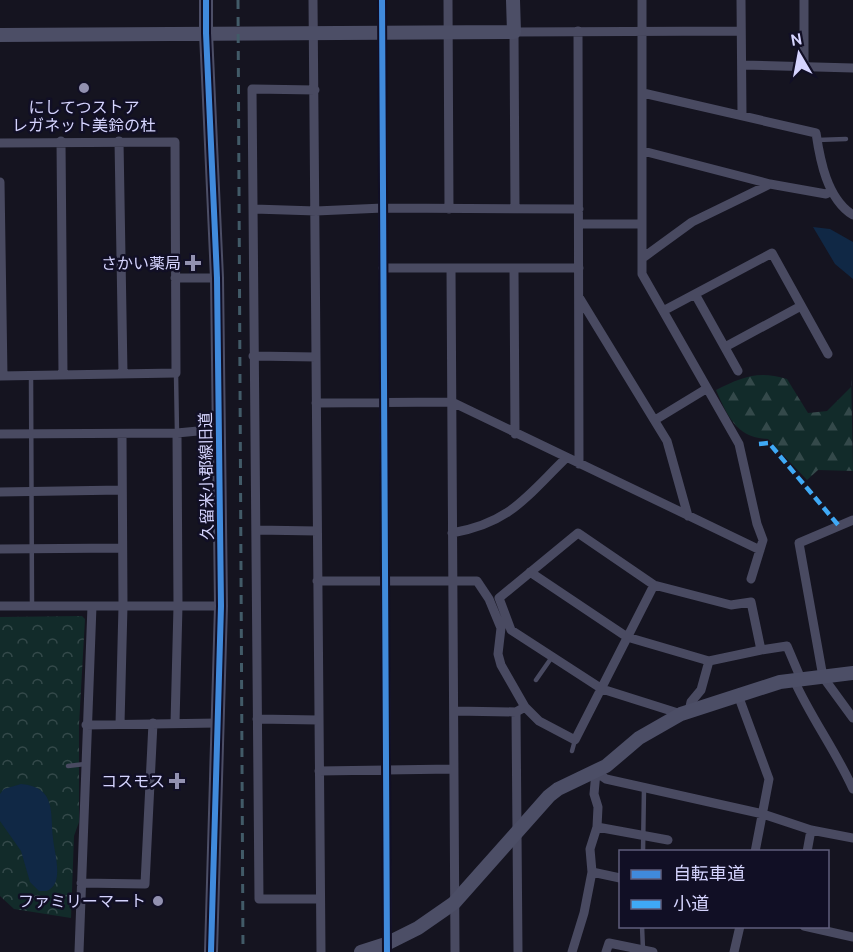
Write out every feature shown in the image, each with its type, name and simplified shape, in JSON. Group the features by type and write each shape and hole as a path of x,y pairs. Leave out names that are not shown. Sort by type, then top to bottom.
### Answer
{"street":[{"name":"久留米小郡線旧道","path":"206,0 217,278 221,606 211,952"},
{"path":"313,0 321,952"},
{"path":"382,0 387,948"},
{"path":"448,0 449,209"},
{"path":"513,0 515,209"},
{"path":"642,0 644,257 642,274 743,454 757,524 763,540 751,579"},
{"path":"741,0 742,114"},
{"path":"804,0 804,67"},
{"path":"578,31 579,464"},
{"path":"0,35 741,32"},
{"path":"742,65 853,68"},
{"path":"315,90 252,89 253,356 259,899 320,899"},
{"path":"643,93 742,114 816,133 832,191 841,206 853,214"},
{"path":"61,141 63,375"},
{"path":"119,141 123,373"},
{"path":"0,143 175,142 176,373 1,376 0,182"},
{"path":"643,151 770,184 826,194 832,191"},
{"path":"644,257 692,222 770,184"},
{"path":"253,209 316,212 383,208 579,209"},
{"path":"579,224 642,224"},
{"path":"663,311 772,253 828,354"},
{"path":"383,268 579,268"},
{"path":"451,268 455,952"},
{"path":"513,268 515,434"},
{"path":"175,278 217,278"},
{"path":"695,294 738,371"},
{"path":"579,297 655,420 672,454 688,516"},
{"path":"725,347 801,306"},
{"path":"253,356 316,357"},
{"path":"655,420 706,389"},
{"path":"316,403 452,402 760,550"},
{"path":"0,434 177,433 219,429"},
{"path":"175,723 178,606 177,433"},
{"path":"120,724 123,606 122,434"},
{"path":"452,533 476,529 505,516 566,458"},
{"path":"0,492 122,490"},
{"path":"853,520 799,543 823,677 853,718"},
{"path":"256,530 317,531"},
{"path":"685,713 602,689 511,630 499,598 578,533 654,585 731,605 751,602 760,650"},
{"path":"0,549 122,548"},
{"path":"530,572 627,637 709,661 786,646 808,711 832,746 853,789"},
{"path":"317,581 477,581 489,599 501,628 498,654 501,665 525,707 539,721 575,740 654,585"},
{"path":"0,606 221,606"},
{"path":"79,952 92,606"},
{"path":"685,713 701,690 709,661"},
{"path":"361,952 387,948 454,903 517,831 558,789 596,772 639,738 685,713 738,695 798,679 853,673"},
{"path":"738,695 769,778 755,850"},
{"path":"455,711 516,712 525,707"},
{"path":"516,712 518,952"},
{"path":"257,719 318,720"},
{"path":"81,883 145,884 153,723"},
{"path":"86,725 218,723"},
{"path":"319,771 453,770"},
{"path":"596,772 606,779 763,814 811,830 853,838"},
{"path":"572,952 584,913 591,872 590,849 597,826 596,772"},
{"path":"597,826 644,838 668,840"},
{"path":"807,850 811,830"},
{"path":"591,872 619,878"},
{"path":"734,952 740,928"},
{"path":"808,928 853,938"},
{"path":"606,952 609,943 648,951"}],"lane":[{"path":"817,140 846,139"},
{"path":"176,373 177,433"},
{"path":"31,376 32,605"},
{"path":"536,680 552,657"},
{"path":"572,751 575,740"},
{"path":"68,766 85,764"},
{"path":"643,850 644,788"},
{"path":"642,928 648,951"}],"green space":[{"path":"851,370 853,471 818,470 807,480 768,439 748,435 741,430 725,409 716,390 750,376 777,376 787,379 808,413 827,411 851,387"},
{"path":"82,616 85,619 79,725 79,822 74,836 71,918 14,909 0,896 0,617"}],"water":[{"path":"813,227 830,229 853,242 853,279 835,264"},
{"path":"21,784 41,790 46,796 51,811 57,875 56,881 47,891 39,891 30,882 21,851 0,821 0,794 4,789"}],"railway":[{"path":"238,0 243,952"}],"marked path":[{"path":"759,444 769,443 839,526"}],"cycle path":[{"path":"206,0 217,278 221,606 211,952"},
{"path":"382,0 387,952"}],"place":[{"name":"にしてつストア レガネット美鈴の杜","path":"84,88"},
{"name":"さかい薬局","path":"193,263"},
{"name":"コスモス","path":"177,781"},
{"name":"ファミリーマート","path":"158,901"}]}
